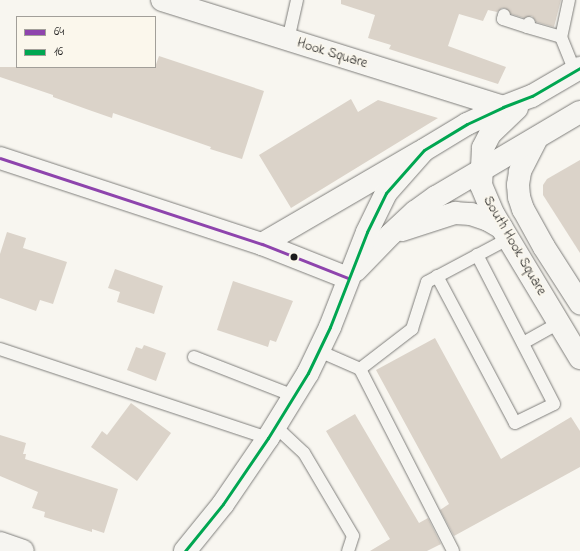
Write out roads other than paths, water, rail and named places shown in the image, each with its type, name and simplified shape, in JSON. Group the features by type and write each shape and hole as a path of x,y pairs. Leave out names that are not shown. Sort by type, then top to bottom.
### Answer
{"street":[{"name":"Hook Square","path":"162,0 503,107"},
{"path":"262,244 467,124 503,107 532,96 578,69"},
{"name":"South Hook Square","path":"532,96 503,119 490,134 483,148 480,170 481,185 485,198 505,233 580,358"},
{"path":"348,278 415,212 480,170 580,112"},
{"name":"South Hook Square","path":"537,138 520,172 518,185 519,198 523,209 544,246 580,303"},
{"path":"185,551 223,504 272,432 294,396 319,351 367,232 386,192 424,150"},
{"path":"0,158 262,244 348,278"},
{"path":"391,234 455,213 470,214 488,220 505,233"},
{"path":"559,323 580,311"},
{"path":"0,544 23,551"}],"lane":[{"path":"288,40 297,0"},
{"path":"569,0 561,37 578,69"},
{"path":"504,15 503,20 528,25 561,37"},
{"path":"360,369 412,329 427,282 477,256 505,233"},
{"path":"437,276 515,423 554,404 477,256"},
{"path":"523,343 559,323"},
{"path":"0,349 272,432 293,441 304,453 353,536 348,551"},
{"path":"319,351 360,369 453,551"},
{"path":"194,357 294,396"}]}
